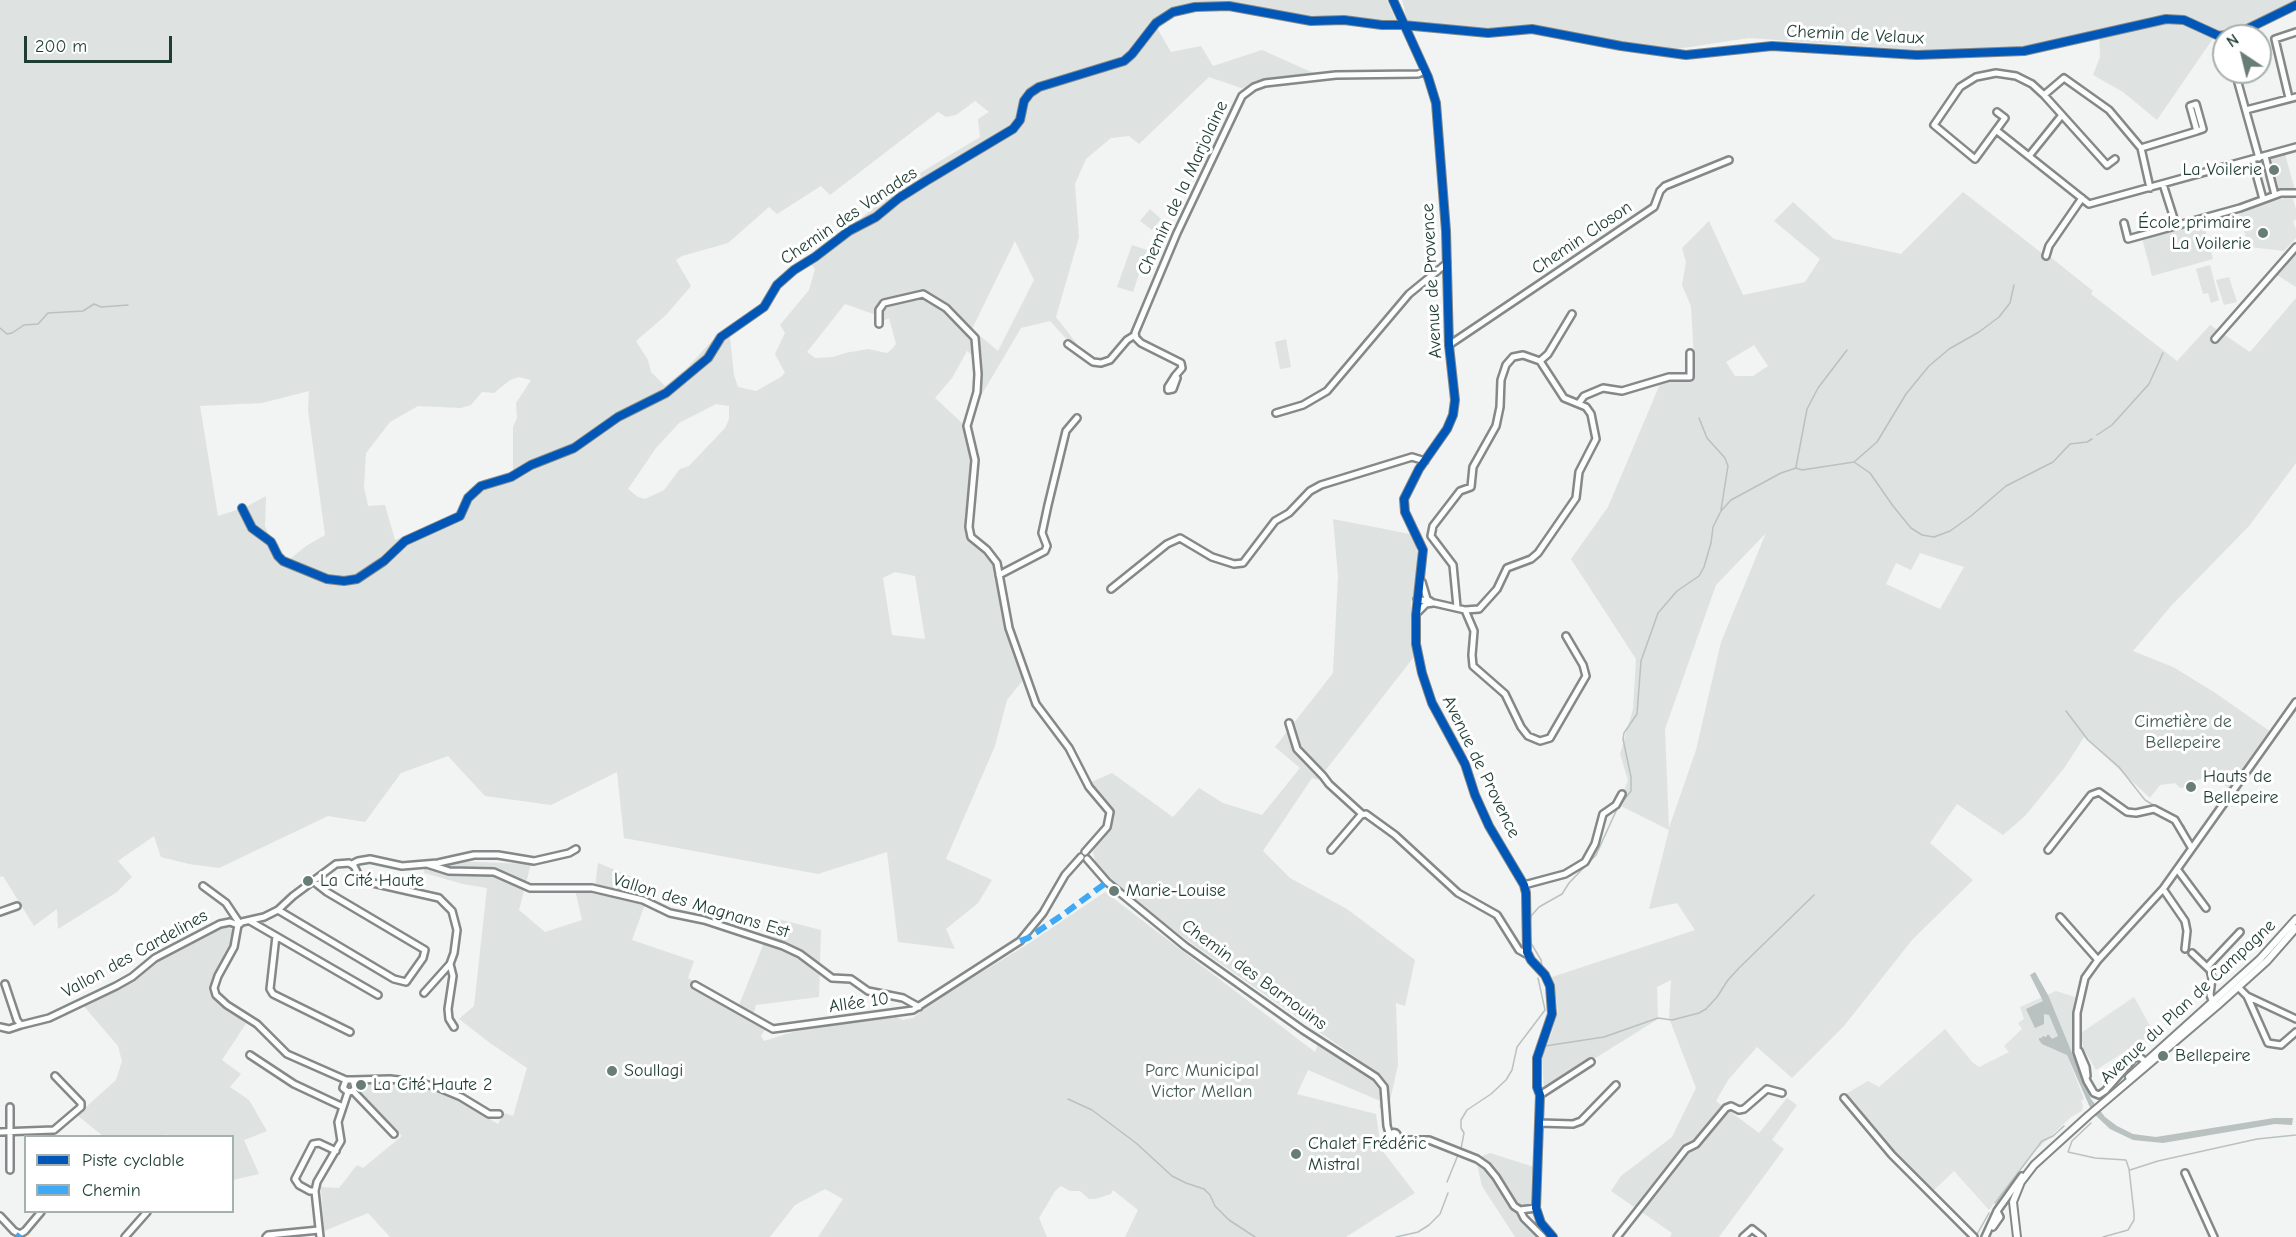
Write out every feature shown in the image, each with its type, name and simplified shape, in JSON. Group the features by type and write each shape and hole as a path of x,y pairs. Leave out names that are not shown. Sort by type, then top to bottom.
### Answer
{"main road":[{"name":"Avenue du Plan de Campagne","path":"2017,1237 2013,1202 2021,1182 2034,1165 2260,959 2296,919"},
{"name":"Avenue du Plan de Campagne","path":"2147,1063 2267,961 2296,928"}],"street":[{"name":"Avenue de Provence","path":"1393,0 1425,71 1436,104 1447,263 1449,345 1455,400 1453,416 1447,429 1419,469 1404,499 1406,512 1423,550 1417,599 1416,644 1432,703 1452,736 1465,764 1488,826 1524,885 1528,955"},
{"name":"Chemin de Velaux","path":"2257,24 2296,5"},
{"name":"Chemin des Vanades","path":"242,508 252,528 271,542 283,561 327,579 344,581 357,579 384,561 405,541 460,516 468,498 481,486 511,477 531,465 574,448 618,417 666,393 708,358 721,337 762,309 771,298 777,285 794,270 849,231 876,217 899,198 1013,129 1020,120 1024,101 1030,93 1039,87 1124,61 1155,23 1173,12 1229,6 1311,21 1344,20 1403,25"},
{"name":"Chemin de Velaux","path":"1403,25 1488,33 1532,29 1621,46 1686,54 1772,46 1917,55 2006,53 2166,19 2184,20 2212,33"},
{"path":"2289,99 2275,39 2296,32"},
{"name":"Chemin de la Marjolaine","path":"1136,335 1146,304 1192,201 1242,96 1247,91 1265,83 1336,75 1418,74 1425,71"},
{"path":"1997,112 2004,118 1976,159 1934,125 1960,87 1976,77 1996,74 2016,76 2032,84 2044,95 2107,165 2115,159"},
{"path":"2044,95 2064,78 2109,110 2141,148 2150,188"},
{"path":"2238,84 2275,195"},
{"path":"2246,110 2296,97"},
{"path":"2029,156 2062,115"},
{"path":"1996,130 2089,204 2296,147"},
{"path":"2141,148 2197,131"},
{"path":"2252,159 2263,199"},
{"name":"Chemin Closon","path":"1449,345 1654,207 1658,194 1665,186 1729,160"},
{"path":"2163,184 2175,225"},
{"path":"2124,224 2128,238 2234,209 2275,195 2296,193"},
{"path":"2046,256 2049,246 2082,198"},
{"path":"2215,339 2296,247"},
{"path":"1276,413 1303,405 1327,391 1409,294 1447,263"},
{"path":"879,324 879,310 884,303 923,294 946,308 975,338 977,392 967,426 975,460 969,527 971,537 987,550 997,563 1010,628 1032,696 1041,712 1069,748 1089,787 1110,812 1107,827 1084,856"},
{"path":"1540,361 1548,354 1572,314"},
{"path":"1068,344 1093,362 1101,363 1110,360 1127,340 1136,335 1141,343 1181,363 1182,369 1175,376"},
{"path":"1578,403 1584,396 1603,388 1622,391 1669,377 1690,377 1690,353"},
{"path":"1417,599 1465,610 1479,609 1497,589 1508,568 1531,559 1538,553 1576,498 1579,472 1596,439 1591,414 1586,407 1564,398 1540,361 1523,355 1514,357 1506,365 1501,380 1500,407 1496,426 1473,467 1471,487 1460,491 1433,526 1431,536 1454,565 1457,607"},
{"path":"999,575 1045,551 1047,546 1042,526 1066,431 1077,417"},
{"path":"1111,589 1167,544 1180,538 1212,557 1234,564 1243,563 1275,520 1289,513 1310,491 1321,484 1412,457 1425,461"},
{"path":"1421,578 1424,593 1433,603"},
{"path":"1416,615 1426,604 1433,603"},
{"path":"1465,610 1474,631 1473,666 1504,694 1528,736 1540,741 1550,738 1586,676 1583,665 1566,636"},
{"path":"2147,1063 2139,1057 2132,1059 2100,1094 2094,1093 2077,1055 2076,1028 2079,996 2085,978 2098,960 2163,889 2296,702"},
{"path":"1289,723 1297,749 1329,784 1362,814 1366,814 1395,835 1458,893 1497,915 1519,950 1528,955 1545,975 1552,999 1551,1020 1537,1058 1537,1087 1540,1095 1536,1208 1541,1222 1552,1237"},
{"path":"2048,850 2091,795 2099,792 2127,812 2154,810 2175,820 2191,847"},
{"path":"1524,885 1580,868 1596,844 1603,814 1616,805 1622,794"},
{"path":"1331,850 1362,814"},
{"path":"427,864 482,855 498,855 534,861 569,853 576,849"},
{"name":"Allée 10","path":"695,985 773,1029 875,1014 907,1012 919,1007 1020,941 1043,913 1065,875 1084,856"},
{"name":"Chemin des Barnouins","path":"1084,856 1107,882 1185,946 1376,1077 1384,1087 1388,1121 1395,1136 1429,1140 1477,1159 1488,1166 1514,1206 1543,1237"},
{"name":"Vallon des Cardelines","path":"0,1027 9,1029 49,1018 116,986 132,977 155,958 220,924 230,922 239,924 264,917 340,862 352,864 365,859 397,866 427,864"},
{"path":"352,864 361,880 439,898 447,904 456,919 454,953 450,964 424,993"},
{"name":"Vallon des Magnans Est","path":"427,864 449,871 494,872 530,888 592,888 643,900 670,913 704,920 783,946 800,954 832,978 851,979 868,991 903,998 919,1007"},
{"path":"2177,869 2206,908"},
{"path":"278,909 394,979 406,982 423,958 424,950 327,892 313,881"},
{"path":"203,886 226,903 239,924 234,947 215,982 216,995 227,1005 257,1024 287,1054 346,1080 390,1079 437,1087 461,1097 489,1114 499,1114"},
{"path":"2163,889 2185,921 2187,931 2185,949"},
{"path":"0,912 17,906"},
{"path":"2060,917 2098,960"},
{"path":"250,921 378,995"},
{"path":"2207,967 2240,932"},
{"path":"276,936 270,990 273,994 350,1032"},
{"path":"2192,952 2212,975 2213,1003"},
{"path":"450,964 453,976 448,1009 449,1019 454,1027"},
{"path":"5,984 17,1020 21,1025"},
{"path":"2238,987 2247,996 2296,1019"},
{"path":"2247,996 2268,1043 2281,1045 2296,1032"},
{"path":"250,1055 294,1084 343,1107"},
{"path":"1540,1095 1591,1062"},
{"path":"0,1132 54,1130 81,1107 81,1103 54,1076"},
{"path":"346,1080 343,1089 350,1092 394,1134"},
{"path":"320,1237 315,1191 317,1182 341,1141 338,1122 350,1092 355,1088 353,1080"},
{"path":"1539,1123 1573,1124 1581,1121 1616,1085"},
{"path":"1617,1237 1680,1156 1686,1149 1696,1144 1726,1108 1731,1106 1738,1110 1744,1109 1767,1089 1782,1093"},
{"path":"1844,1098 1884,1146 1974,1237"},
{"path":"10,1107 10,1170"},
{"path":"315,1191 299,1185 295,1179 308,1153 316,1143 336,1151"},
{"path":"1985,1237 2000,1217 1997,1211 2021,1178 2034,1165"},
{"path":"2185,1173 2214,1237"},
{"path":"1520,1210 1536,1208"},
{"path":"0,1216 14,1232 20,1234 40,1213"},
{"path":"125,1237 146,1213"},
{"path":"1743,1237 1752,1228 1762,1237"},
{"path":"266,1237 319,1230"}],"shaded area":[{"name":"École primaire La Voilerie","path":"2292,196 2296,209 2296,219 2293,222 2296,238 2284,251 2249,247 2238,211"},
{"path":"2035,972 2048,995 2091,1099 2105,1117 2117,1126 2133,1134 2156,1137 2274,1118 2293,1118 2292,1125 2275,1124 2163,1143 2133,1140 2110,1129 2092,1112 2067,1055 2042,1044 2039,1040 2048,1034 2052,1039 2058,1036 2049,1015 2044,1014 2044,1024 2035,1028 2026,1009 2043,1001 2030,975"},
{"path":"2056,991 2075,997 2073,1052 2067,1055 2084,1099 2081,1101 2082,1111 2071,1117 2029,1157 1989,1210 1954,1171 1932,1192 1839,1098 1868,1081 1879,1087 1945,1029 1972,1062 1979,1067 2009,1052 2004,1046 2022,1029 2018,1023 2024,1019 2020,1007"},
{"path":"2134,997 2154,1033 2096,1070 2083,1048 2081,1033"}],"green space":[{"path":"0,0 1387,0 1396,21 1314,16 1207,3 1177,8 1153,21 1171,52 1201,46 1213,66 1262,50 1318,75 1241,88 1209,77 1139,144 1129,136 1111,138 1086,159 1075,184 1079,237 1056,317 1077,344 1073,346 1050,321 1021,328 982,394 974,390 975,357 967,351 952,378 935,398 962,423 973,459 966,529 971,541 984,551 992,562 1023,680 1007,700 995,746 946,859 992,880 978,903 946,929 955,949 898,942 887,852 818,874 624,838 617,772 551,805 485,796 448,756 401,773 365,822 328,816 219,868 161,857 154,836 118,861 132,877 117,892 58,929 57,909 34,926 3,876 0,877","holes":["975,101 989,112 978,119 980,137 920,173 921,177 902,183 858,221 806,258 815,269 809,290 780,325 785,333 775,354 785,373 781,377 756,391 738,387 734,375 729,328 665,386 651,372 648,360 636,341 666,315 691,286 676,260 682,256 728,243 769,207 777,214 821,186 830,195 938,112 946,117 956,115","1015,241 1034,280 998,351 972,329","845,304 876,315 877,324 889,318 896,344 887,353 868,349 833,357 815,358 807,352","519,377 531,380 516,403 517,418 513,427 513,473 483,480 470,489 459,515 395,540 385,505 368,506 364,487 366,453 390,422 418,406 461,408 471,405 482,392 494,393 510,380","309,391 308,410 325,535 290,559 286,559 281,555 283,551 279,552 279,545 265,526 266,496 246,507 218,516 200,406 262,403","716,404 729,406 729,419 725,428 689,466 680,469 664,490 645,499 638,497 628,489 656,448 679,423","895,572 915,576 925,639 892,635 883,578"]},
{"path":"1402,0 2296,0 2249,24 2212,24 2212,40 2157,120 2123,92 2093,75 2100,57 2099,30 2018,49 1917,50 1749,38 1670,50 1532,26 1491,28 1408,22"},
{"path":"2285,154 2295,190 2279,189 2271,158"},
{"name":"Cimetière de Bellepeire","path":"1963,192 2043,254 2049,256 2093,291 2091,294 2177,361 2210,325 2250,352 2296,298 2296,463 2249,526 2171,606 2133,651 2173,667 2214,692 2271,732 2230,789 2212,777 2196,780 2192,786 2180,788 2175,783 2160,785 2150,798 2084,737 2065,767 2025,816 2003,835 1957,804 1930,843 1973,880 1912,940 1844,1026 1792,1078 1757,1047 1728,1080 1716,1101 1759,1133 1787,1098 1797,1105 1772,1140 1784,1149 1719,1237 1670,1237 1672,1233 1611,1191 1621,1176 1672,1137 1696,1088 1669,1018 1671,980 1657,987 1658,1019 1544,1090 1542,1057 1558,1009 1552,977 1695,930 1677,903 1649,909 1669,830 1619,805 1628,780 1620,754 1633,709 1636,659 1571,559 1608,507 1663,377 1678,374 1695,376 1691,306 1682,285 1686,262 1682,248 1709,221 1743,295 1805,282 1820,259 1774,221 1793,202 1834,239 1901,254","holes":["1754,345 1768,366 1753,376 1735,376 1726,362","1766,533 1721,642 1696,750 1669,828 1665,729 1716,585","1920,553 1964,567 1940,609 1886,584 1896,563 1911,570"]},
{"path":"1150,209 1161,219 1152,230 1140,221"},
{"path":"2203,221 2213,259 2152,276 2142,238"},
{"path":"1132,245 1147,250 1133,292 1117,287"},
{"path":"2296,252 2296,287 2277,275"},
{"path":"2210,265 2219,300 2211,303 2208,293 2203,294 2196,269"},
{"path":"2229,277 2237,302 2224,305 2216,280"},
{"path":"1286,339 1291,367 1280,369 1275,342"},
{"path":"1333,519 1415,535 1419,571 1411,602 1413,658 1318,780 1312,778 1263,851 1290,878 1347,909 1415,960 1405,1006 1396,1003 1398,1065 1389,1105 1387,1087 1377,1072 1195,946 1127,895 1096,864 1093,852 1095,845 1111,826 1113,813 1109,804 1089,783 1112,773 1173,817 1199,788 1223,803 1262,815 1300,768 1275,747 1333,673 1338,576"},
{"name":"Parc Municipal Victor Mellan","path":"425,860 531,864 519,910 545,932 582,920 574,885 595,887 598,863 652,885 632,940 694,961 688,978 739,1005 774,918 821,930 819,997 756,1005 753,1015 768,1025 761,1036 764,1041 796,1031 895,1016 903,1020 913,1018 931,1003 1028,944 1105,892 1315,1052 1318,1044 1371,1077 1383,1098 1385,1112 1379,1107 1380,1101 1308,1070 1297,1094 1376,1114 1381,1149 1415,1193 1346,1237 1125,1237 1138,1210 1113,1190 1111,1194 1089,1199 1080,1191 1070,1191 1061,1186 1055,1191 1039,1218 1047,1237 818,1237 843,1199 825,1189 795,1205 770,1237 390,1237 368,1213 324,1231 321,1187 339,1188 357,1165 363,1168 402,1136 360,1092 365,1083 399,1082 449,1095 498,1124 504,1113 513,1116 527,1068 459,1019 474,1006 487,888 424,873"},
{"path":"215,925 236,930 232,946 210,986 214,997 247,1022 222,1060 241,1074 230,1087 249,1100 267,1131 244,1140 259,1174 234,1180 234,1135 102,1135 77,1115 116,1080 122,1061 118,1046 82,1004 132,980 156,961 191,943"},
{"path":"1490,1153 1534,1167 1531,1204 1523,1206 1514,1203 1497,1172 1480,1157"},
{"path":"1480,1163 1493,1177 1515,1210 1540,1237 1515,1237 1482,1186 1477,1164"}],"waterway":[{"path":"1854,462 1877,442 1906,394 1929,366 1949,349 1979,332 1999,317 2010,303 2014,285"},
{"path":"0,328 7,334 24,325 38,324 48,313 83,311 94,304 101,307 128,305"},
{"path":"1796,467 1807,409 1818,388 1847,350"},
{"path":"2097,435 2112,425 2149,384 2163,353"},
{"path":"1699,418 1707,438 1725,458 1728,466 1721,510"},
{"path":"1529,926 1531,916 1539,907 1562,894 1569,883 1596,855 1617,809 1631,791 1631,777 1623,739 1624,733 1637,714 1641,661 1658,613 1677,591 1699,576 1711,543 1713,527 1721,511 1731,500 1781,473 1796,468 1802,470 1854,462 1870,473 1911,528 1922,535 1934,537 1950,531 2006,486 2053,462 2070,444 2087,442 2092,439"},
{"path":"2066,711 2088,740 2119,767 2145,800 2175,818"},
{"path":"2179,821 2190,839"},
{"path":"1545,1046 1604,1037 1658,1018 1672,1020 1699,1013 1717,997 1739,968 1814,895"},
{"path":"1529,931 1531,943 1541,960 1542,967"},
{"path":"1461,1149 1464,1133 1461,1120 1467,1110 1491,1094 1506,1080 1512,1070 1517,1047 1545,1010 1538,978"},
{"path":"1068,1099 1092,1110 1136,1143 1172,1176 1204,1189 1215,1206 1229,1220 1255,1237"},
{"path":"2091,1123 2072,1141 2068,1152 2095,1158 2126,1160 2134,1213 2134,1220 2128,1230 2103,1237"},
{"path":"1995,1203 2042,1141 2053,1136 2064,1126"},
{"path":"2130,1170 2158,1161 2257,1139 2296,1135"},
{"path":"1447,1182 1458,1155"},
{"path":"1396,1237 1418,1232 1429,1225 1440,1214 1448,1193"},
{"path":"1976,1236 1989,1213"}],"marked path":[{"path":"1020,941 1064,914 1107,882"}],"cycle path":[{"path":"1393,0 1428,77 1436,103 1446,231 1449,345 1455,400 1453,415 1447,429 1419,469 1404,499 1405,512 1423,550 1416,615 1416,644 1432,703 1465,764 1475,795 1489,826 1524,885 1527,952 1545,975 1550,986 1552,1014 1537,1058 1537,1087 1540,1095 1536,1208 1541,1223 1553,1237"},
{"path":"242,508 252,528 271,542 283,561 327,579 344,581 357,579 384,561 405,541 460,516 468,498 481,486 511,477 531,465 574,448 618,417 666,393 708,358 721,337 764,307 777,285 794,270 849,231 876,217 899,198 1013,129 1020,120 1024,101 1030,93 1039,87 1124,61 1156,23 1173,12 1195,7 1229,6 1311,21 1344,20 1488,33 1532,29 1621,46 1686,55 1772,46 1917,55 2024,51 2166,19 2184,20 2219,36 2243,31 2296,5"}],"place":[{"name":"La Voilerie","path":"2274,170"},
{"name":"École primaire La Voilerie","path":"2263,233"},
{"name":"Hauts de Bellepeire","path":"2191,787"},
{"name":"La Cité Haute","path":"308,881"},
{"name":"Marie-Louise","path":"1114,891"},
{"name":"Bellepeire","path":"2163,1056"},
{"name":"Soullagi","path":"612,1071"},
{"name":"La Cité Haute 2","path":"361,1085"},
{"name":"Chalet Frédéric Mistral","path":"1296,1154"}]}
